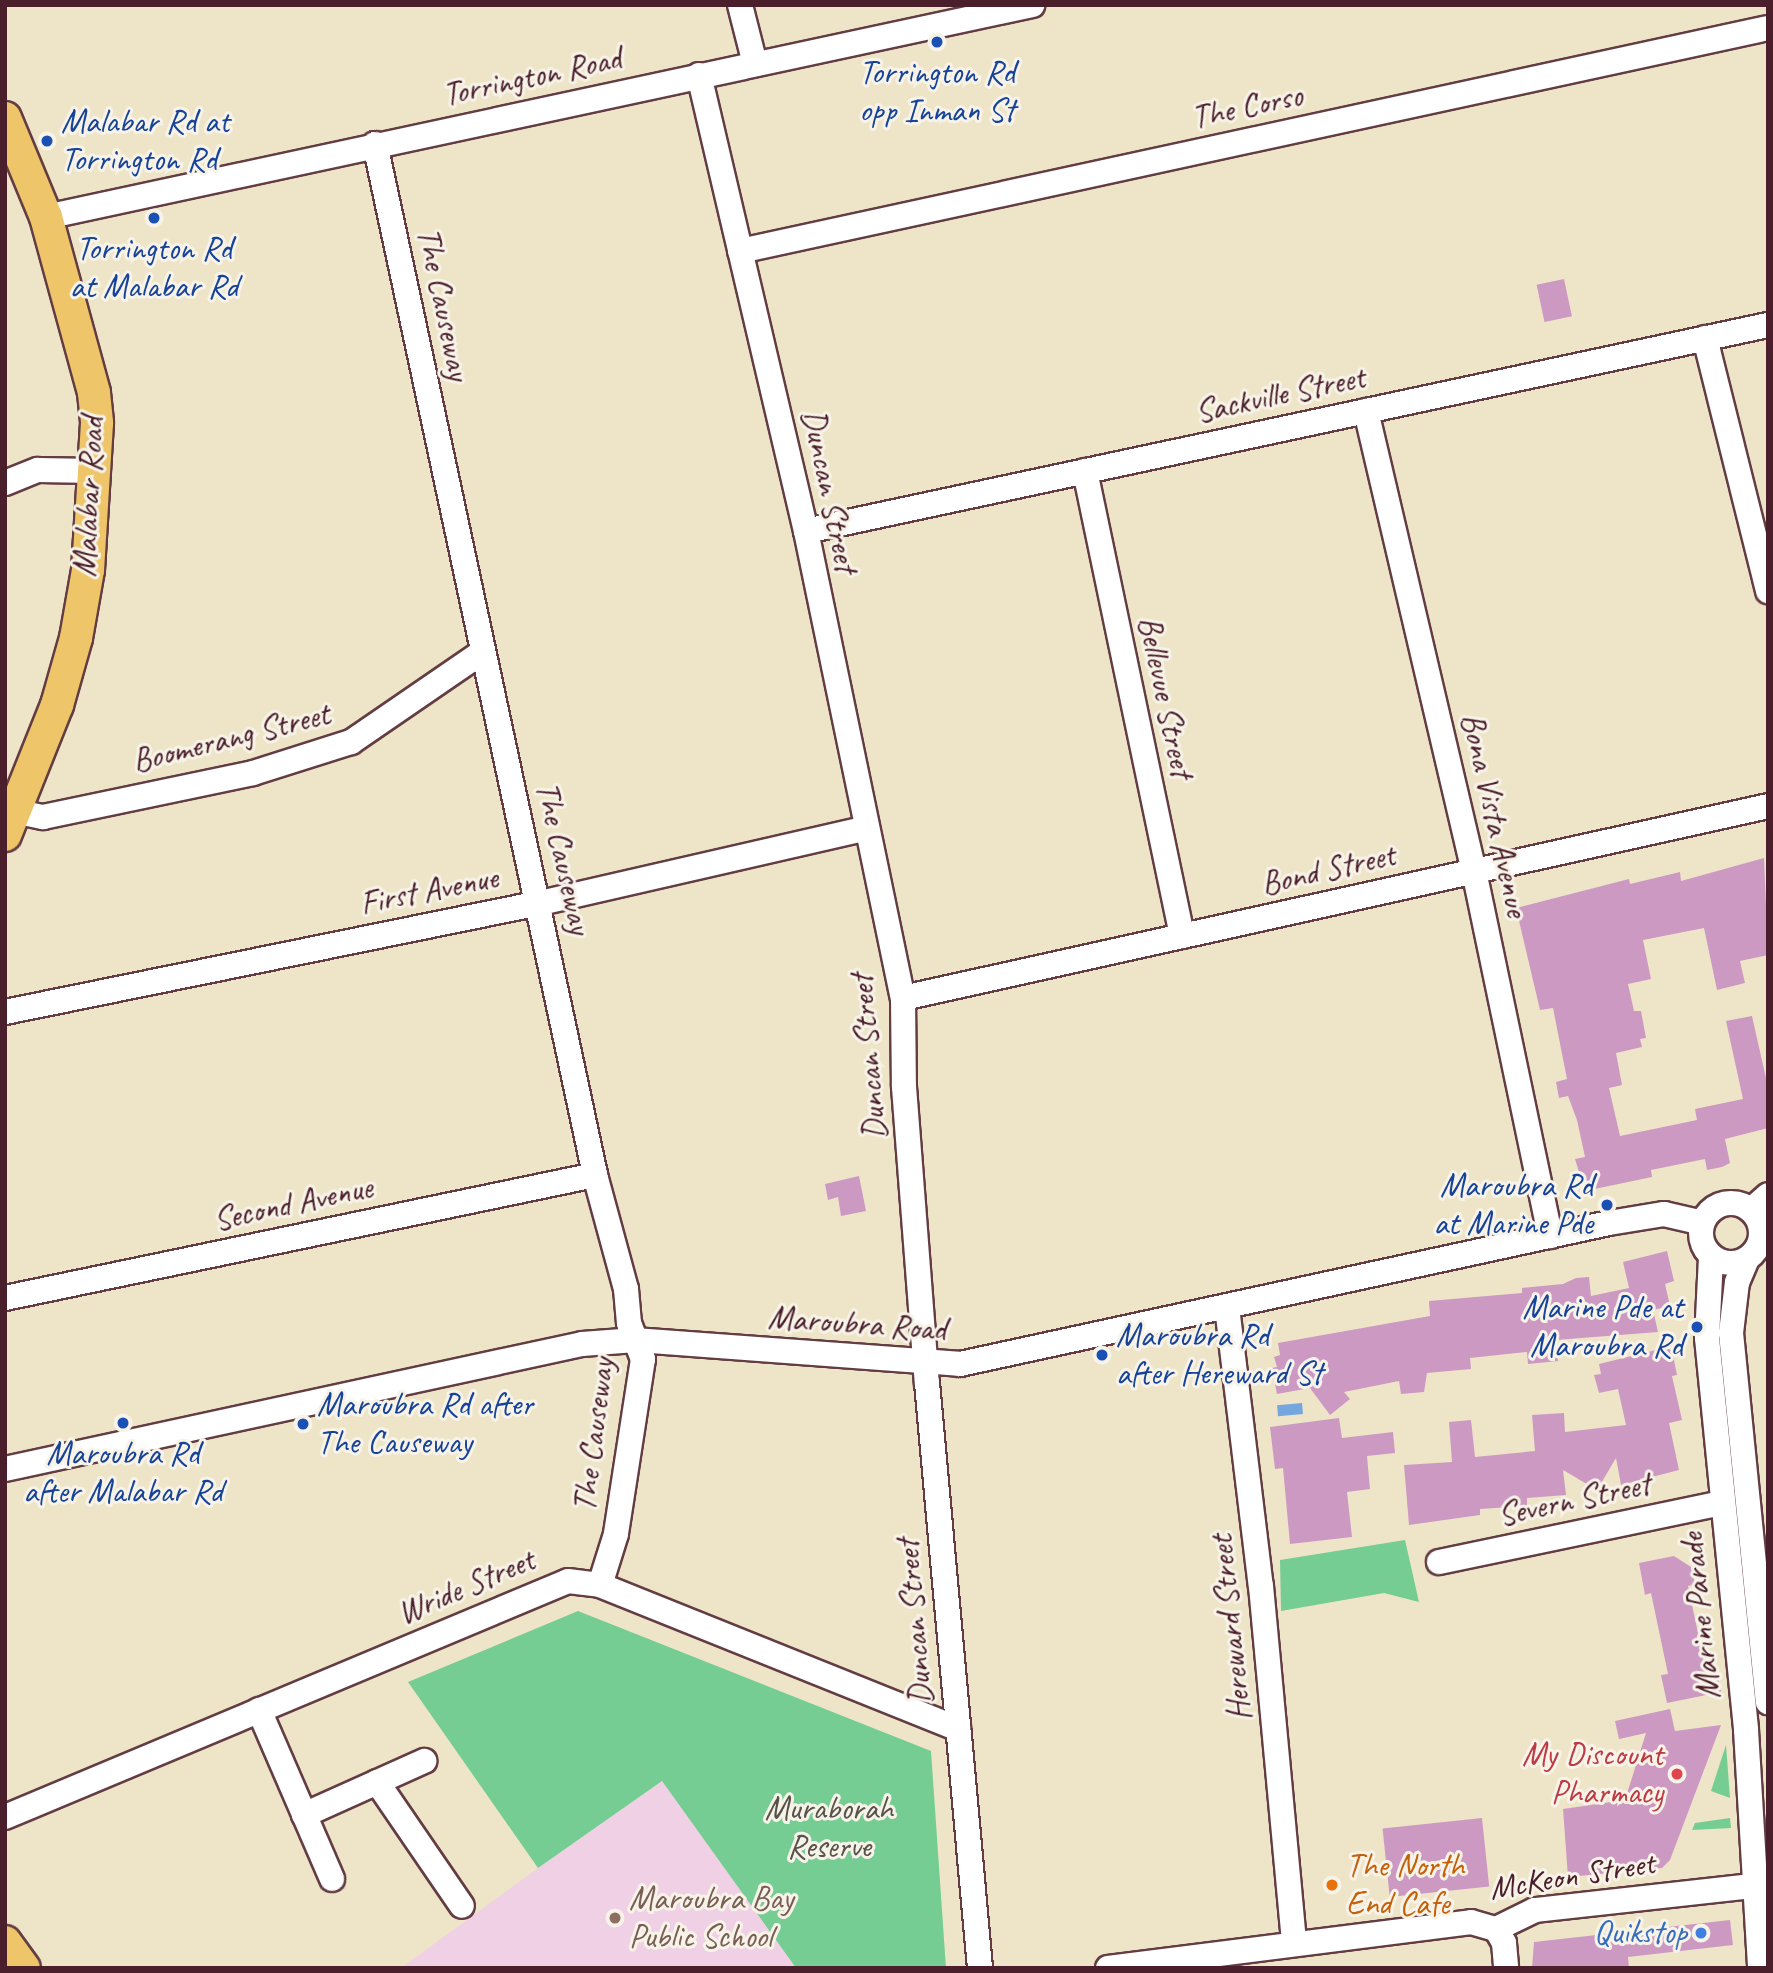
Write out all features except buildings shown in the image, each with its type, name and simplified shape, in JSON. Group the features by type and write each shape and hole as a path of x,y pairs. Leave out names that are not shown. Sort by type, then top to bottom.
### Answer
{"main road":[{"name":"Malabar Road","path":"5,118 46,217 93,393 96,471 88,570 69,668 10,823"},
{"path":"5,1942 24,1968"}],"street":[{"path":"740,5 755,64"},
{"name":"Torrington Road","path":"46,217 1023,6"},
{"name":"The Corso","path":"740,251 1768,28"},
{"name":"Duncan Street","path":"699,75 806,531 864,829 903,998 904,1087 980,1968"},
{"name":"The Causeway","path":"375,144 481,653 540,903 595,1175 643,1359 616,1534 600,1585"},
{"name":"Sackville Street","path":"806,531 1768,325"},
{"path":"1705,338 1768,591"},
{"name":"Bona Vista Avenue","path":"1366,411 1474,871 1550,1236"},
{"path":"5,483 38,470 96,471"},
{"name":"Bellevue Street","path":"1085,471 1182,936"},
{"name":"Boomerang Street","path":"10,823 253,773 351,742 481,653"},
{"name":"Bond Street","path":"903,998 1768,806"},
{"name":"First Avenue","path":"5,1012 540,903 864,829"},
{"name":"Second Avenue","path":"5,1298 595,1175"},
{"path":"1723,1203 1759,1203 1761,1236 1746,1259 1728,1264 1711,1257 1701,1241 1702,1223 1723,1203"},
{"name":"Maroubra Road","path":"5,1469 552,1350 636,1340 960,1364 1550,1236 1664,1214 1702,1223"},
{"name":"Marine Parade","path":"1711,1257 1707,1338 1746,1730 1759,1968"},
{"name":"Marine Parade","path":"1746,1259 1737,1282 1731,1333 1768,1702"},
{"name":"Hereward Street","path":"1227,1307 1261,1586 1294,1942"},
{"name":"Severn Street","path":"1439,1562 1722,1503"},
{"name":"Wride Street","path":"5,1817 568,1581 600,1585 958,1728"},
{"path":"259,1710 332,1879"},
{"path":"304,1815 424,1761"},
{"path":"377,1782 462,1906"},
{"name":"McKeon Street","path":"1108,1968 1294,1942 1471,1922 1496,1928 1535,1910 1754,1886"},
{"path":"1496,1928 1504,1943 1506,1968"}],"shaded area":[{"name":"Maroubra Bay Public School","path":"662,1781 796,1968 401,1968 538,1868"}],"green space":[{"path":"1405,1540 1419,1602 1384,1593 1281,1611 1280,1560"},
{"name":"Muraborah Reserve","path":"578,1611 931,1751 946,1968 796,1968 662,1781 538,1868 408,1682"},
{"path":"1726,1745 1730,1798 1711,1791"},
{"path":"1730,1818 1731,1828 1692,1830 1695,1823"}],"water":[{"path":"1302,1403 1303,1414 1278,1416 1277,1405"}],"place":[{"name":"Torrington Rd opp Inman St","path":"937,42"},
{"name":"Malabar Rd at Torrington Rd","path":"47,141"},
{"name":"Torrington Rd at Malabar Rd","path":"154,218"},
{"name":"Maroubra Rd at Marine Pde","path":"1607,1205"},
{"name":"Marine Pde at Maroubra Rd","path":"1697,1327"},
{"name":"Maroubra Rd after Hereward St","path":"1102,1355"},
{"name":"Maroubra Rd after Malabar Rd","path":"123,1423"},
{"name":"Maroubra Rd after The Causeway","path":"303,1424"},
{"name":"My Discount Pharmacy","path":"1677,1774"},
{"name":"The North End Cafe","path":"1332,1885"},
{"name":"Maroubra Bay Public School","path":"615,1918"},
{"name":"Quikstop","path":"1701,1933"}]}
